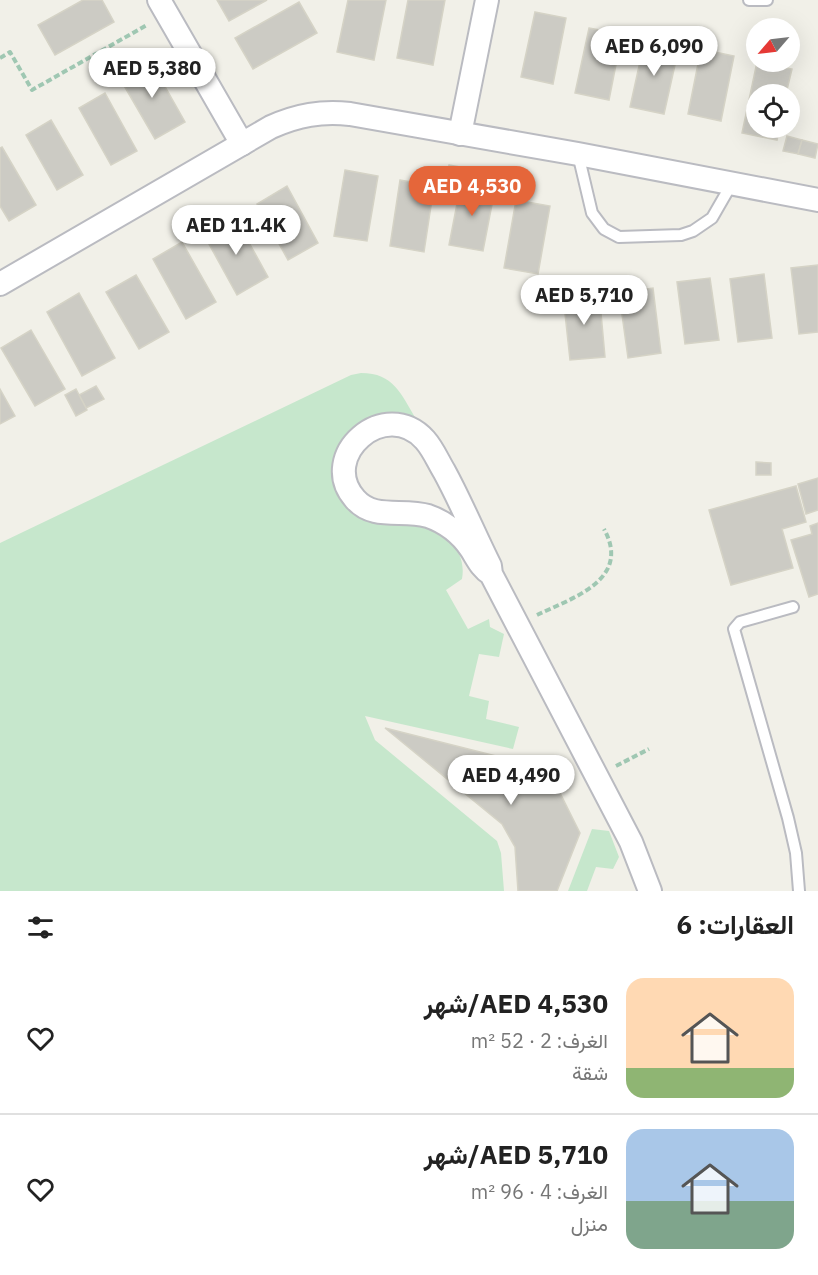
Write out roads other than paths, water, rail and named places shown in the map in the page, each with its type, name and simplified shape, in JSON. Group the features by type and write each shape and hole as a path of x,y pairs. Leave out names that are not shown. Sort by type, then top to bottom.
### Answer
{"street":[{"path":"460,134 487,0"},
{"path":"163,7 242,144"},
{"path":"0,284 271,127 310,114 330,112 350,114 578,154 818,200"},
{"path":"491,574 463,539 441,521 413,513 373,511 355,499 346,484 345,466 351,447 357,439 368,430 393,425 417,432 426,441 461,501 490,566 491,574 631,842 650,891"}],"lane":[{"path":"749,0 767,0"},
{"path":"578,154 592,213 604,229 619,237 681,235 693,231 712,218 731,185"},
{"path":"793,607 740,622 734,629 788,818 796,853 799,891"}]}
